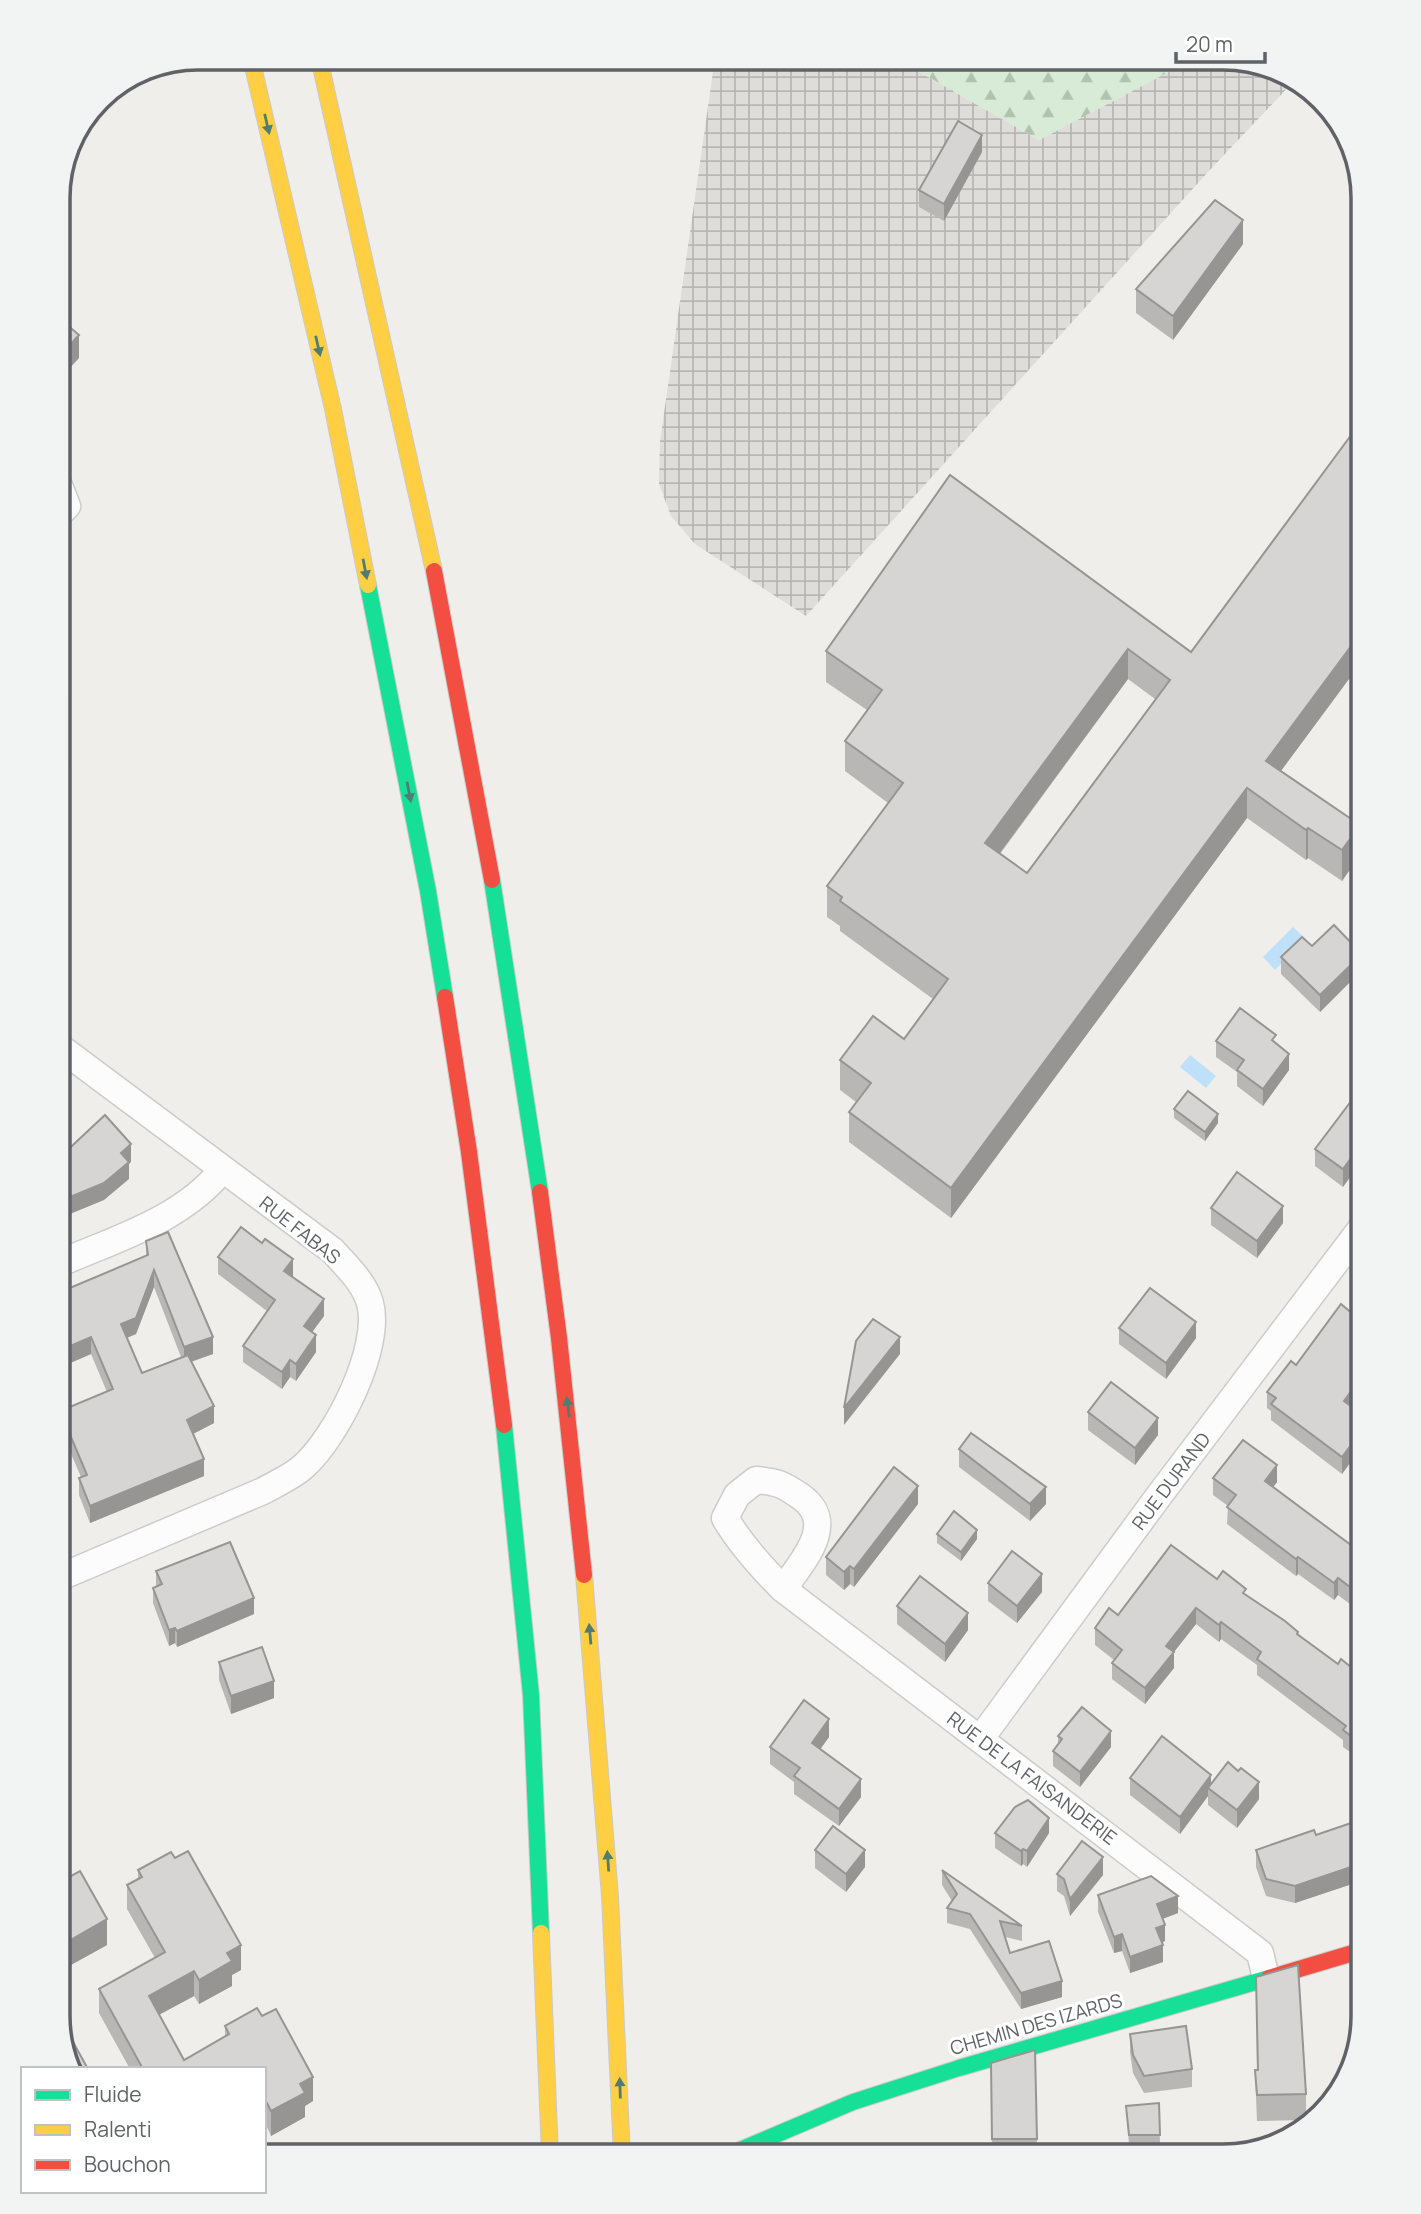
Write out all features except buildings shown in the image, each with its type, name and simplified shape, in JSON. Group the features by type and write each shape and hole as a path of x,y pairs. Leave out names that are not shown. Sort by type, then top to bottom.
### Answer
{"main road":[{"path":"254,70 333,409 428,891 470,1152 503,1416 531,1695 550,2144"},
{"path":"321,70 402,419 455,674 494,894 542,1203 572,1434 594,1675 612,1912 622,2144"},
{"name":"CHEMIN DES IZARDS","path":"754,2144 853,2102 959,2068 1351,1953"}],"street":[{"name":"RUE FABAS","path":"70,1055 333,1251 359,1280 370,1301 373,1325 360,1377 333,1429 306,1464 294,1474 263,1491 70,1573"},
{"path":"70,1259 172,1214 209,1186 222,1170"},
{"name":"RUE DURAND","path":"981,1738 1158,1497 1351,1242"},
{"name":"RUE DE LA FAISANDERIE","path":"783,1589 1260,1953 1266,1978"}],"shaded area":[{"path":"713,70 916,70 1039,140 1172,70 1248,72 1288,88 1208,172 806,616 695,544 671,516 659,484 660,441"}],"green space":[{"path":"916,70 1172,70 1039,140"}],"water":[{"path":"1293,927 1306,939 1275,970 1263,957"},
{"path":"1190,1055 1216,1076 1206,1088 1180,1067"}],"traffic: fast":[{"path":"368,585 428,891 445,997"},
{"path":"492,880 540,1192"},
{"path":"504,1425 531,1695 541,1933"},
{"path":"754,2144 853,2102 959,2068 1269,1978"}],"traffic: slow":[{"path":"254,70 333,409 368,585"},
{"path":"322,70 434,571"},
{"path":"584,1575 610,1896 621,2144"},
{"path":"541,1933 550,2144"}],"traffic: jam":[{"path":"434,571 492,880"},
{"path":"445,997 469,1152 504,1425"},
{"path":"540,1192 559,1338 584,1575"},
{"path":"1269,1978 1351,1954"}]}
